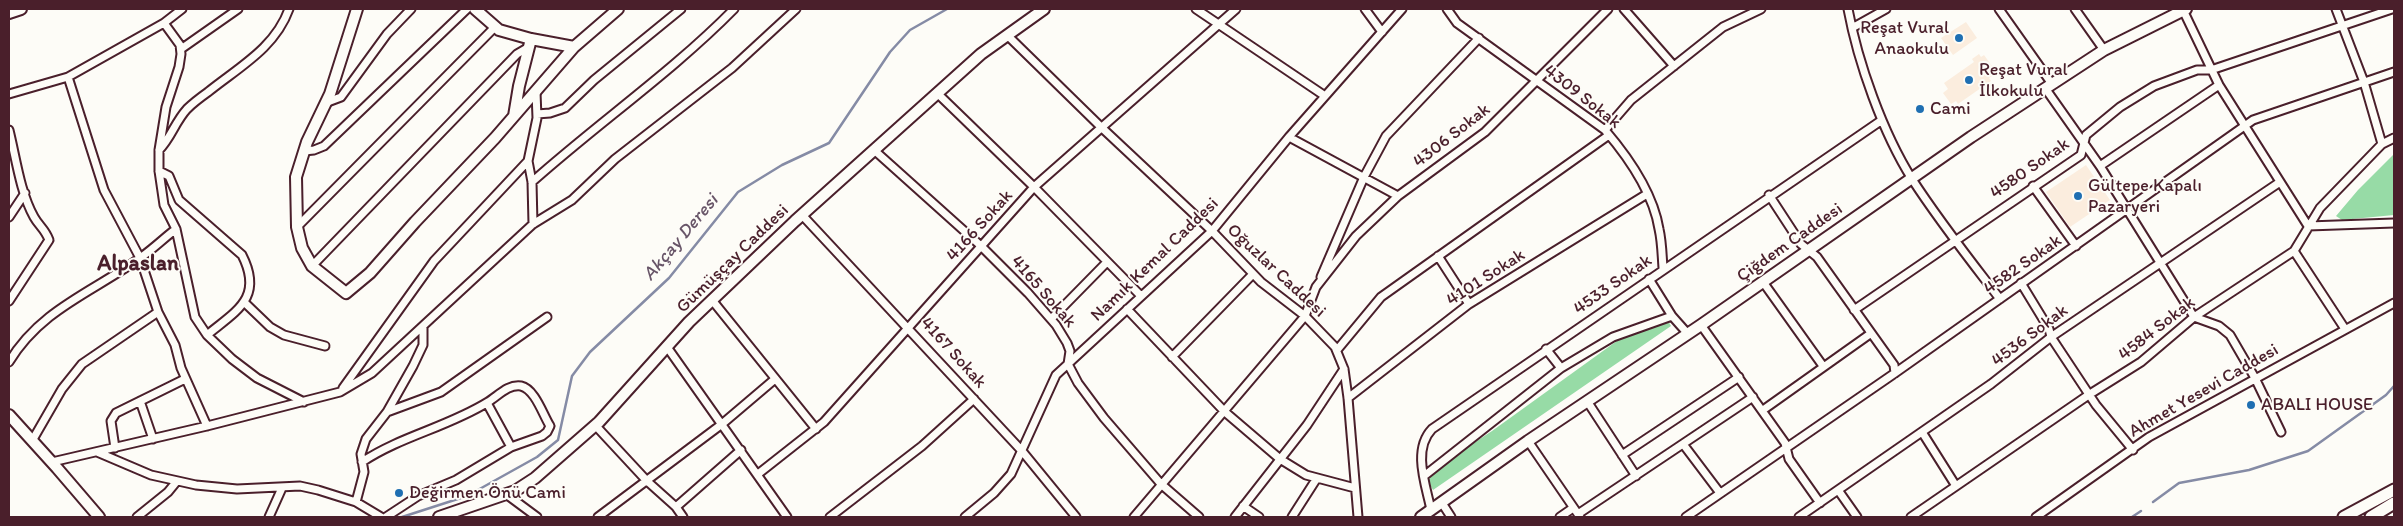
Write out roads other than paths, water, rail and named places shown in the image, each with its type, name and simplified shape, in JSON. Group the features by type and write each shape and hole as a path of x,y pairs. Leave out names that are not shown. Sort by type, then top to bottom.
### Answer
{"main road":[{"path":"2344,517 2394,490"},
{"path":"2371,517 2394,503"}],"street":[{"path":"9,13 21,9"},
{"path":"9,94 68,77 164,23 182,9"},
{"path":"181,48 238,9"},
{"path":"159,150 168,141 175,125 188,108 270,43 284,23 289,9"},
{"path":"357,9 326,103 304,151 296,177 297,227 302,248 312,266 346,293 370,272 514,117 574,47 618,9"},
{"path":"326,103 341,98 387,34 411,9"},
{"path":"304,151 324,146 467,9"},
{"path":"475,9 499,30 530,43 574,47"},
{"path":"537,114 550,113 565,108 594,80 681,9"},
{"path":"532,182 583,137 703,40 734,9"},
{"path":"52,462 207,426 340,392 372,373 534,224 572,200 615,159 732,68 796,9"},
{"name":"Gümüşçay Caddesi","path":"439,517 506,494 536,478 595,425 712,300 802,215 980,54 1044,9"},
{"path":"1196,9 1324,96"},
{"name":"4166 Sokak","path":"758,474 816,428 910,328 1034,187 1236,9"},
{"path":"1365,9 1382,32"},
{"name":"Namık Kemal Caddesi","path":"965,517 1002,484 1022,451 1056,375 1212,231 1324,96 1402,9"},
{"name":"4306 Sokak","path":"1316,287 1356,236 1398,196 1485,132 1608,9"},
{"path":"1624,9 1674,66"},
{"path":"1337,350 1382,297 1607,132 1631,100 1723,27 1748,11 1761,9"},
{"path":"1848,9 1852,28 1882,120 1912,178 2000,299"},
{"path":"1852,28 1886,9"},
{"path":"1999,9 2194,317 2226,330 2255,378 2281,432"},
{"path":"2075,9 2104,50"},
{"path":"2185,9 2219,85 2308,226 2394,223"},
{"name":"Çiğdem Caddesi","path":"1421,517 1528,441 1702,325 1912,178 2048,86 2104,50 2185,9"},
{"path":"2336,9 2364,82 2382,144"},
{"name":"4580 Sokak","path":"1854,310 1955,239 2081,155 2086,135 2120,107 2154,86 2197,70 2211,70 2392,9"},
{"name":"4309 Sokak","path":"1451,10 1457,23 1607,132 1626,157 1647,194 1659,230 1663,268"},
{"path":"164,23 174,34 181,48 179,67 166,106 159,150 159,170 164,205 176,229 195,317 207,335 257,378 304,402"},
{"path":"297,227 495,27"},
{"name":"Oğuzlar Caddesi","path":"1006,35 1100,127 1212,231 1253,274 1305,316 1337,350 1344,369 1348,398 1358,517"},
{"path":"1134,517 1305,316 1364,177 1386,136 1479,38"},
{"path":"514,117 519,86 530,43"},
{"path":"312,266 517,54 530,43"},
{"name":"4582 Sokak","path":"1686,517 2128,210 2253,120 2394,72"},
{"path":"68,77 104,190 140,258 158,312 175,345 185,379 207,426"},
{"path":"2100,166 2219,85"},
{"path":"534,224 532,182 528,161 537,114 536,92"},
{"path":"937,94 1034,187 1141,296"},
{"name":"4533 Sokak","path":"1431,510 1424,476 1422,446 1426,435 1432,429 1648,278 1882,120"},
{"path":"9,130 25,194 34,218 44,228 49,240 9,301"},
{"path":"1289,137 1398,196"},
{"name":"4584 Sokak","path":"1912,517 2090,394 2141,362 2194,317 2294,251 2320,208 2382,144 2394,138"},
{"name":"4165 Sokak","path":"874,150 981,246 1028,293 1051,319 1067,343 1070,351 1068,364 1078,383 1104,418 1161,484 1199,517"},
{"path":"340,392 434,261 528,161"},
{"path":"159,170 169,176 179,200 242,255 250,276 244,302 237,313 207,335"},
{"name":"4536 Sokak","path":"1799,517 1991,384 2051,337 2280,182"},
{"path":"2033,186 2076,246"},
{"path":"10,214 25,194"},
{"name":"4101 Sokak","path":"1348,398 1469,304 1647,194"},
{"path":"1769,195 1801,244 1817,257 1870,334 1894,365 1895,373"},
{"name":"4167 Sokak","path":"802,215 974,398 1022,451 1076,517"},
{"path":"9,362 19,345 56,310 140,258 176,229"},
{"path":"2294,251 2345,329"},
{"path":"1438,256 1469,304"},
{"path":"1051,319 1107,262"},
{"path":"1172,357 1253,274"},
{"path":"1648,278 1672,316 1688,334"},
{"path":"1763,282 1823,366"},
{"path":"2021,283 2049,329 2051,337 2096,405 2133,450"},
{"path":"712,300 816,428"},
{"path":"244,302 270,327 284,335 325,346"},
{"name":"Ahmet Yesevi Caddesi","path":"2036,517 2149,437 2394,303"},
{"path":"1127,309 1225,412 1280,459 1306,475 1355,488"},
{"path":"32,441 62,389 82,364 104,347 158,312"},
{"path":"1424,476 1561,368 1613,337 1672,316"},
{"path":"387,412 441,392 547,317"},
{"path":"1702,325 1785,443 1788,459 1820,503"},
{"path":"356,502 364,472 361,454 366,439 387,412 414,366 423,345 423,327"},
{"path":"1763,410 1870,334"},
{"path":"666,347 787,517"},
{"path":"1546,349 1561,368"},
{"path":"1234,517 1307,425 1344,369"},
{"path":"1622,455 1739,377"},
{"path":"115,448 111,421 116,413 185,379"},
{"path":"598,517 722,424 775,379"},
{"path":"362,462 381,450 487,403 505,389 519,386 527,388 550,426 548,432 542,436 511,447 456,480 418,496 386,517"},
{"path":"1560,517 1577,513 1636,476 1753,397"},
{"path":"830,517 922,446 974,398"},
{"path":"140,401 153,439"},
{"path":"1587,401 1636,476"},
{"path":"487,403 511,447"},
{"path":"9,417 52,462 99,517"},
{"path":"595,425 647,481 676,507 683,517"},
{"path":"1922,432 1956,486"},
{"path":"1528,441 1577,513"},
{"path":"1683,444 1720,493"},
{"path":"676,507 741,450"},
{"path":"97,452 146,473 177,481 222,488 282,488 300,486 318,490 356,502 372,515 381,517"},
{"path":"1292,517 1317,478"},
{"path":"137,517 168,492 177,481"},
{"path":"269,517 282,488"},
{"path":"1838,490 1857,517"},
{"path":"506,494 538,517"},
{"path":"1442,503 1451,517"},
{"path":"1243,506 1259,517"}],"waterway":[{"name":"Akçay Deresi","path":"402,517 467,496 537,457 558,440 572,376 590,352 669,278 738,192 782,165 829,143 890,52 910,30 947,9"},
{"path":"2153,502 2179,483 2249,470 2308,451 2386,395 2394,386"},
{"path":"2132,517 2141,511"}],"place":[{"name":"Reşat Vural Anaokulu","path":"1959,38"},
{"name":"Reşat Vural İlkokulu","path":"1969,80"},
{"name":"Cami","path":"1920,109"},
{"name":"Gültepe Kapalı Pazaryeri","path":"2078,196"},
{"name":"ABALI HOUSE","path":"2251,405"},
{"name":"Değirmen Önü Cami","path":"399,493"}],"district":[{"name":"Alpaslan","path":"138,264"}]}
